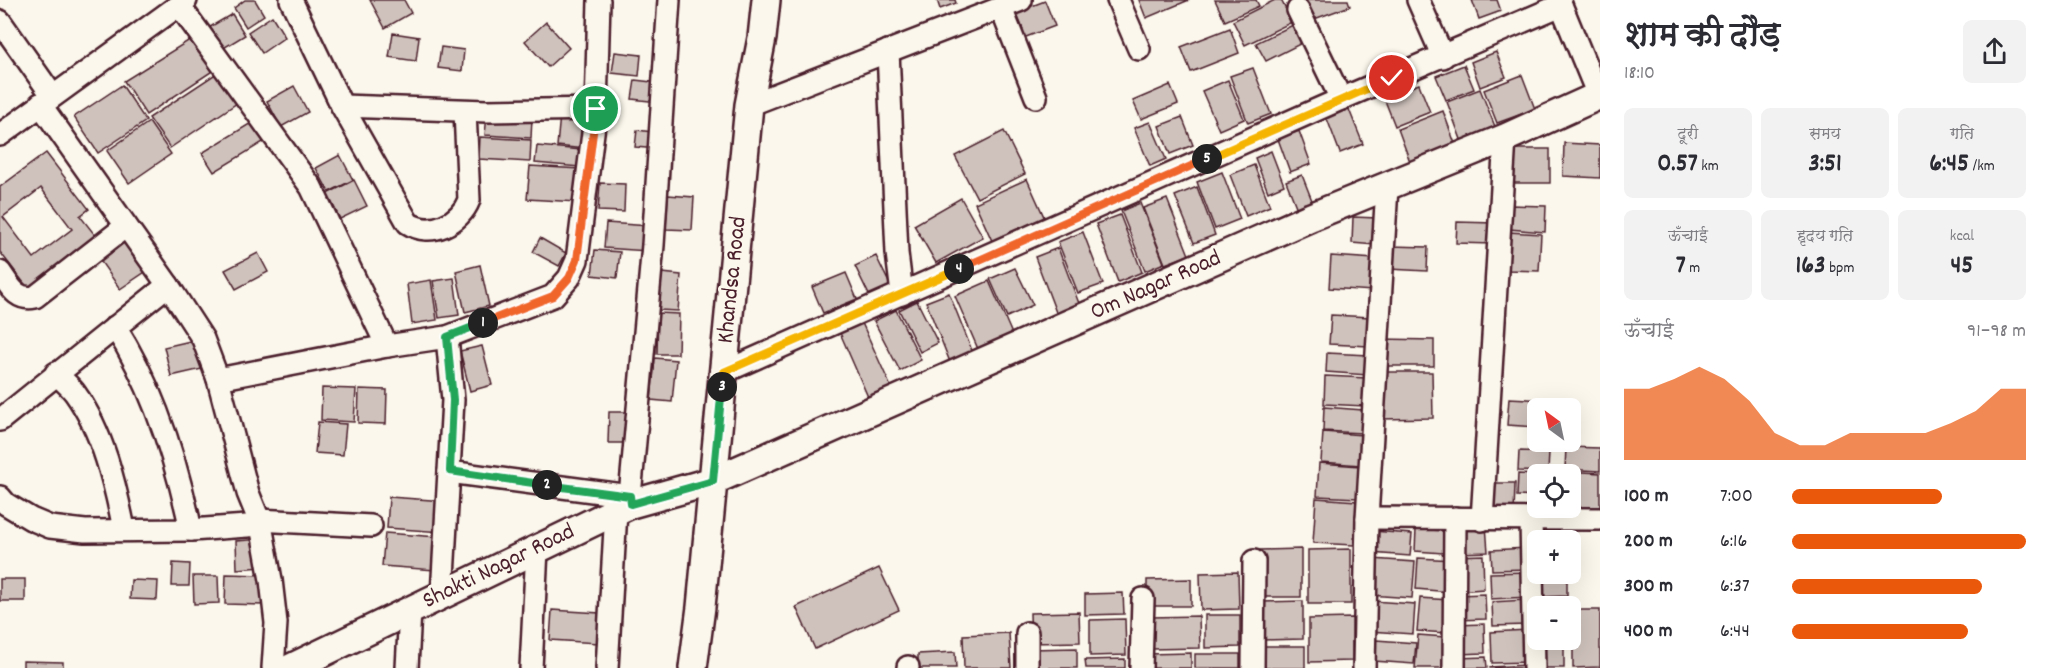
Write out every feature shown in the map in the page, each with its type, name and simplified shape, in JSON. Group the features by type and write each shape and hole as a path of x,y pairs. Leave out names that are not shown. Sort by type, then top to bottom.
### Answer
{"street":[{"path":"291,0 342,106 408,223 425,230 439,228 465,210 469,200 465,111"},
{"path":"218,379 387,346 447,337 553,296 569,278 577,260 596,109 599,0"},
{"path":"607,668 652,245 669,0"},
{"name":"Khandsa Road","path":"693,668 749,105 762,38 766,0"},
{"path":"749,105 1021,0"},
{"path":"1118,0 1139,49"},
{"path":"1418,0 1443,57"},
{"path":"0,135 182,2 311,187 387,346"},
{"path":"724,372 1341,99 1443,57 1560,3 1599,95"},
{"path":"1001,8 1036,97"},
{"path":"1298,10 1341,99"},
{"path":"0,21 46,100 126,226 203,339 218,379 248,493 260,522 272,580 276,623 273,668"},
{"path":"888,51 897,254 903,294"},
{"name":"Om Nagar Road","path":"713,481 1311,217 1505,138 1599,95"},
{"path":"342,106 465,111 596,109"},
{"path":"1482,520 1505,138"},
{"path":"1364,668 1367,518 1386,186"},
{"path":"0,272 15,293 22,297 35,297 126,226"},
{"path":"0,420 168,285"},
{"path":"115,327 129,349 161,422 173,455 191,530"},
{"path":"442,595 453,400 447,337"},
{"path":"56,373 75,393 105,454 115,481 124,529"},
{"path":"450,471 626,503"},
{"name":"Shakti Nagar Road","path":"291,668 537,549 626,503 713,481"},
{"path":"0,497 6,504 50,527 85,531 191,530 260,522 371,526"},
{"path":"1367,518 1600,519"},
{"path":"1454,668 1455,518"},
{"path":"1531,520 1534,668"},
{"path":"531,668 537,549"},
{"path":"1253,668 1254,561"},
{"path":"1141,668 1143,599"},
{"path":"407,668 410,610"},
{"path":"1027,633 1027,668"}],"building":[{"path":"245,0 255,0 264,15 246,27 234,8"},
{"path":"370,0 404,0 411,13 385,28"},
{"path":"937,0 955,0 956,3 940,9"},
{"path":"1139,0 1189,0 1146,18"},
{"path":"1215,0 1256,0 1259,6 1225,21"},
{"path":"1275,0 1281,0 1292,22 1245,45 1233,21"},
{"path":"1298,0 1348,0 1350,6 1306,22"},
{"path":"1472,0 1497,0 1501,11 1479,19"},
{"path":"1045,1 1055,26 1018,40 1015,32 1023,29 1016,12"},
{"path":"232,14 245,35 222,49 210,27"},
{"path":"272,16 285,37 262,53 248,32"},
{"path":"546,22 569,48 548,67 525,41"},
{"path":"1295,24 1304,42 1266,61 1256,43"},
{"path":"1230,28 1239,53 1191,72 1181,47"},
{"path":"393,33 419,37 416,61 389,57"},
{"path":"196,36 217,68 146,115 124,81"},
{"path":"441,47 464,50 462,71 438,68"},
{"path":"615,52 641,55 639,76 612,73"},
{"path":"1496,52 1506,77 1480,87 1471,62"},
{"path":"1464,65 1474,89 1446,100 1436,76"},
{"path":"1253,68 1271,114 1248,123 1230,76"},
{"path":"223,69 243,99 170,148 149,118"},
{"path":"1522,75 1535,109 1497,123 1484,90"},
{"path":"635,80 660,83 658,102 632,99"},
{"path":"1228,80 1244,119 1219,130 1202,91"},
{"path":"1419,84 1430,112 1395,126 1384,98"},
{"path":"122,85 146,121 98,153 74,117"},
{"path":"1170,85 1178,104 1141,119 1133,101"},
{"path":"294,86 308,112 281,127 267,101"},
{"path":"1480,89 1496,129 1462,142 1447,102"},
{"path":"1348,107 1363,144 1340,153 1326,116"},
{"path":"1443,111 1457,149 1412,167 1398,129"},
{"path":"487,115 532,118 531,138 485,135"},
{"path":"560,115 588,118 585,149 557,146"},
{"path":"1182,117 1193,145 1170,154 1159,126"},
{"path":"256,120 268,139 214,172 202,153"},
{"path":"149,122 171,154 129,183 107,151"},
{"path":"1150,122 1166,159 1150,166 1134,128"},
{"path":"637,130 660,133 658,149 635,147"},
{"path":"1004,131 1025,174 977,198 955,156"},
{"path":"1299,131 1311,164 1290,172 1278,139"},
{"path":"480,137 531,140 530,162 479,159"},
{"path":"1564,143 1600,145 1600,178 1563,176"},
{"path":"537,146 582,150 580,167 535,163"},
{"path":"1511,149 1550,149 1550,183 1511,183"},
{"path":"1271,151 1284,185 1268,192 1255,158"},
{"path":"46,153 89,209 80,216 99,240 31,292 0,252 0,187","holes":["41,188 72,229 34,258 3,217"]},
{"path":"340,155 353,180 329,192 316,168"},
{"path":"1254,165 1270,206 1246,216 1230,175"},
{"path":"530,166 580,169 578,202 527,199"},
{"path":"1222,172 1240,219 1215,229 1197,182"},
{"path":"1302,175 1313,203 1297,209 1286,181"},
{"path":"1027,179 1045,219 993,243 975,203"},
{"path":"354,180 367,206 340,219 327,194"},
{"path":"600,183 625,184 624,212 598,211"},
{"path":"1197,187 1215,235 1194,243 1175,196"},
{"path":"668,195 694,197 692,230 666,229"},
{"path":"961,198 983,237 936,263 914,225"},
{"path":"1167,199 1189,255 1165,264 1143,208"},
{"path":"1140,203 1164,263 1145,271 1121,211"},
{"path":"1511,205 1546,206 1545,232 1509,229"},
{"path":"1120,215 1142,272 1118,282 1096,224"},
{"path":"1353,217 1377,218 1375,245 1352,243"},
{"path":"1457,222 1494,223 1493,244 1456,243"},
{"path":"606,223 650,226 648,251 604,248"},
{"path":"1083,232 1103,284 1078,293 1058,242"},
{"path":"1508,232 1541,234 1539,271 1506,270"},
{"path":"540,238 566,253 559,266 533,252"},
{"path":"127,240 148,270 120,289 99,259"},
{"path":"1390,246 1428,247 1427,271 1389,269"},
{"path":"1058,248 1080,306 1057,315 1035,257"},
{"path":"595,250 620,252 617,278 592,275"},
{"path":"258,253 268,272 236,289 225,270"},
{"path":"876,256 893,291 872,301 855,266"},
{"path":"1331,256 1375,259 1373,291 1329,288"},
{"path":"480,265 489,306 465,312 456,271"},
{"path":"1015,268 1033,305 1007,317 990,279"},
{"path":"662,273 681,275 678,311 659,310"},
{"path":"846,273 857,299 823,313 812,287"},
{"path":"454,278 459,315 439,318 433,281"},
{"path":"431,280 437,320 412,324 407,284"},
{"path":"989,281 1012,334 978,349 955,296"},
{"path":"949,293 973,353 950,362 926,302"},
{"path":"917,301 938,343 920,352 899,310"},
{"path":"896,310 921,360 900,371 874,321"},
{"path":"658,313 679,314 678,354 657,354"},
{"path":"1331,315 1371,317 1369,346 1329,344"},
{"path":"862,323 891,387 868,397 840,333"},
{"path":"1381,339 1434,340 1434,366 1381,366"},
{"path":"195,340 202,369 171,376 164,347"},
{"path":"482,346 492,385 470,391 460,351"},
{"path":"1327,353 1369,355 1368,375 1326,372"},
{"path":"655,358 676,360 672,402 651,400"},
{"path":"1380,372 1432,372 1433,418 1380,419"},
{"path":"1325,376 1367,378 1365,406 1324,404"},
{"path":"322,388 356,389 354,422 321,420"},
{"path":"359,389 387,390 386,424 358,423"},
{"path":"1509,398 1527,399 1527,426 1507,425"},
{"path":"1324,407 1363,410 1362,433 1323,431"},
{"path":"609,412 628,412 628,443 608,443"},
{"path":"318,422 346,424 343,455 315,453"},
{"path":"1323,432 1363,435 1361,465 1321,462"},
{"path":"1581,447 1600,448 1600,471 1581,470 1581,464 1565,464 1566,452 1581,452"},
{"path":"1519,451 1549,452 1548,464 1527,464 1527,471 1518,471"},
{"path":"1319,463 1360,466 1358,498 1317,496"},
{"path":"1581,472 1600,473 1600,515 1581,514"},
{"path":"1518,474 1527,474 1527,496 1517,496"},
{"path":"1492,483 1515,483 1514,515 1491,514"},
{"path":"389,497 445,501 442,532 387,528"},
{"path":"1316,498 1357,501 1354,545 1313,543"},
{"path":"1486,525 1488,552 1458,553 1456,527"},
{"path":"1569,526 1569,530 1538,530 1538,527"},
{"path":"1416,529 1445,531 1443,553 1415,551"},
{"path":"1372,531 1412,534 1410,556 1370,553"},
{"path":"385,533 438,537 435,570 382,566"},
{"path":"263,539 264,567 237,569 236,541"},
{"path":"1527,548 1527,569 1492,570 1491,550"},
{"path":"1301,549 1301,597 1259,597 1259,550"},
{"path":"1351,549 1351,604 1308,604 1308,550"},
{"path":"1483,555 1484,589 1457,591 1456,556"},
{"path":"1418,558 1453,560 1450,592 1416,589"},
{"path":"1372,559 1415,562 1412,598 1369,595"},
{"path":"173,563 190,564 189,586 172,586"},
{"path":"879,568 899,610 815,649 796,607"},
{"path":"1238,572 1239,609 1201,610 1200,573"},
{"path":"1527,572 1529,596 1491,599 1490,573"},
{"path":"226,574 264,575 263,605 225,604"},
{"path":"193,576 218,576 219,603 194,604"},
{"path":"0,579 25,579 25,601 0,601"},
{"path":"1191,579 1191,606 1147,606 1147,580"},
{"path":"131,580 158,581 157,600 130,599"},
{"path":"1538,584 1567,584 1567,596 1538,596"},
{"path":"1123,593 1124,614 1085,615 1085,594"},
{"path":"1485,594 1486,619 1457,620 1457,595"},
{"path":"1420,598 1449,600 1446,633 1417,631"},
{"path":"1525,600 1526,625 1493,626 1492,602"},
{"path":"1303,601 1303,639 1262,640 1262,602"},
{"path":"1372,601 1415,604 1413,634 1369,631"},
{"path":"552,610 600,613 598,643 550,640"},
{"path":"1581,610 1600,610 1600,667 1573,668 1573,650 1581,650"},
{"path":"1079,612 1080,642 1031,643 1030,613"},
{"path":"1205,615 1240,615 1240,647 1205,648"},
{"path":"1199,616 1200,648 1151,649 1151,617"},
{"path":"1352,618 1352,661 1309,662 1309,619"},
{"path":"1125,619 1126,655 1090,656 1090,620"},
{"path":"1484,624 1485,653 1457,654 1456,625"},
{"path":"1527,630 1529,662 1492,663 1491,632"},
{"path":"1009,633 1011,668 964,668 963,635"},
{"path":"1418,635 1445,637 1443,668 1415,668"},
{"path":"1376,640 1416,643 1414,664 1374,661"},
{"path":"1262,646 1305,646 1305,668 1262,668"},
{"path":"1077,648 1077,668 1030,668 1030,649"},
{"path":"1538,650 1564,650 1564,668 1537,668"},
{"path":"955,652 956,668 918,668 918,654"},
{"path":"1191,653 1191,668 1146,668 1146,654"},
{"path":"1195,654 1240,654 1240,668 1195,668"},
{"path":"1486,657 1487,668 1456,668 1456,658"},
{"path":"1125,659 1125,668 1086,668 1085,660"},
{"path":"23,661 63,662 63,668 23,668"},
{"path":"1526,665 1526,668 1490,668 1490,667"}],"route":[{"path":"596,109 577,260 569,278 553,296 447,337 453,400 450,471 630,496 631,504 713,481 724,372 1392,78"}]}
